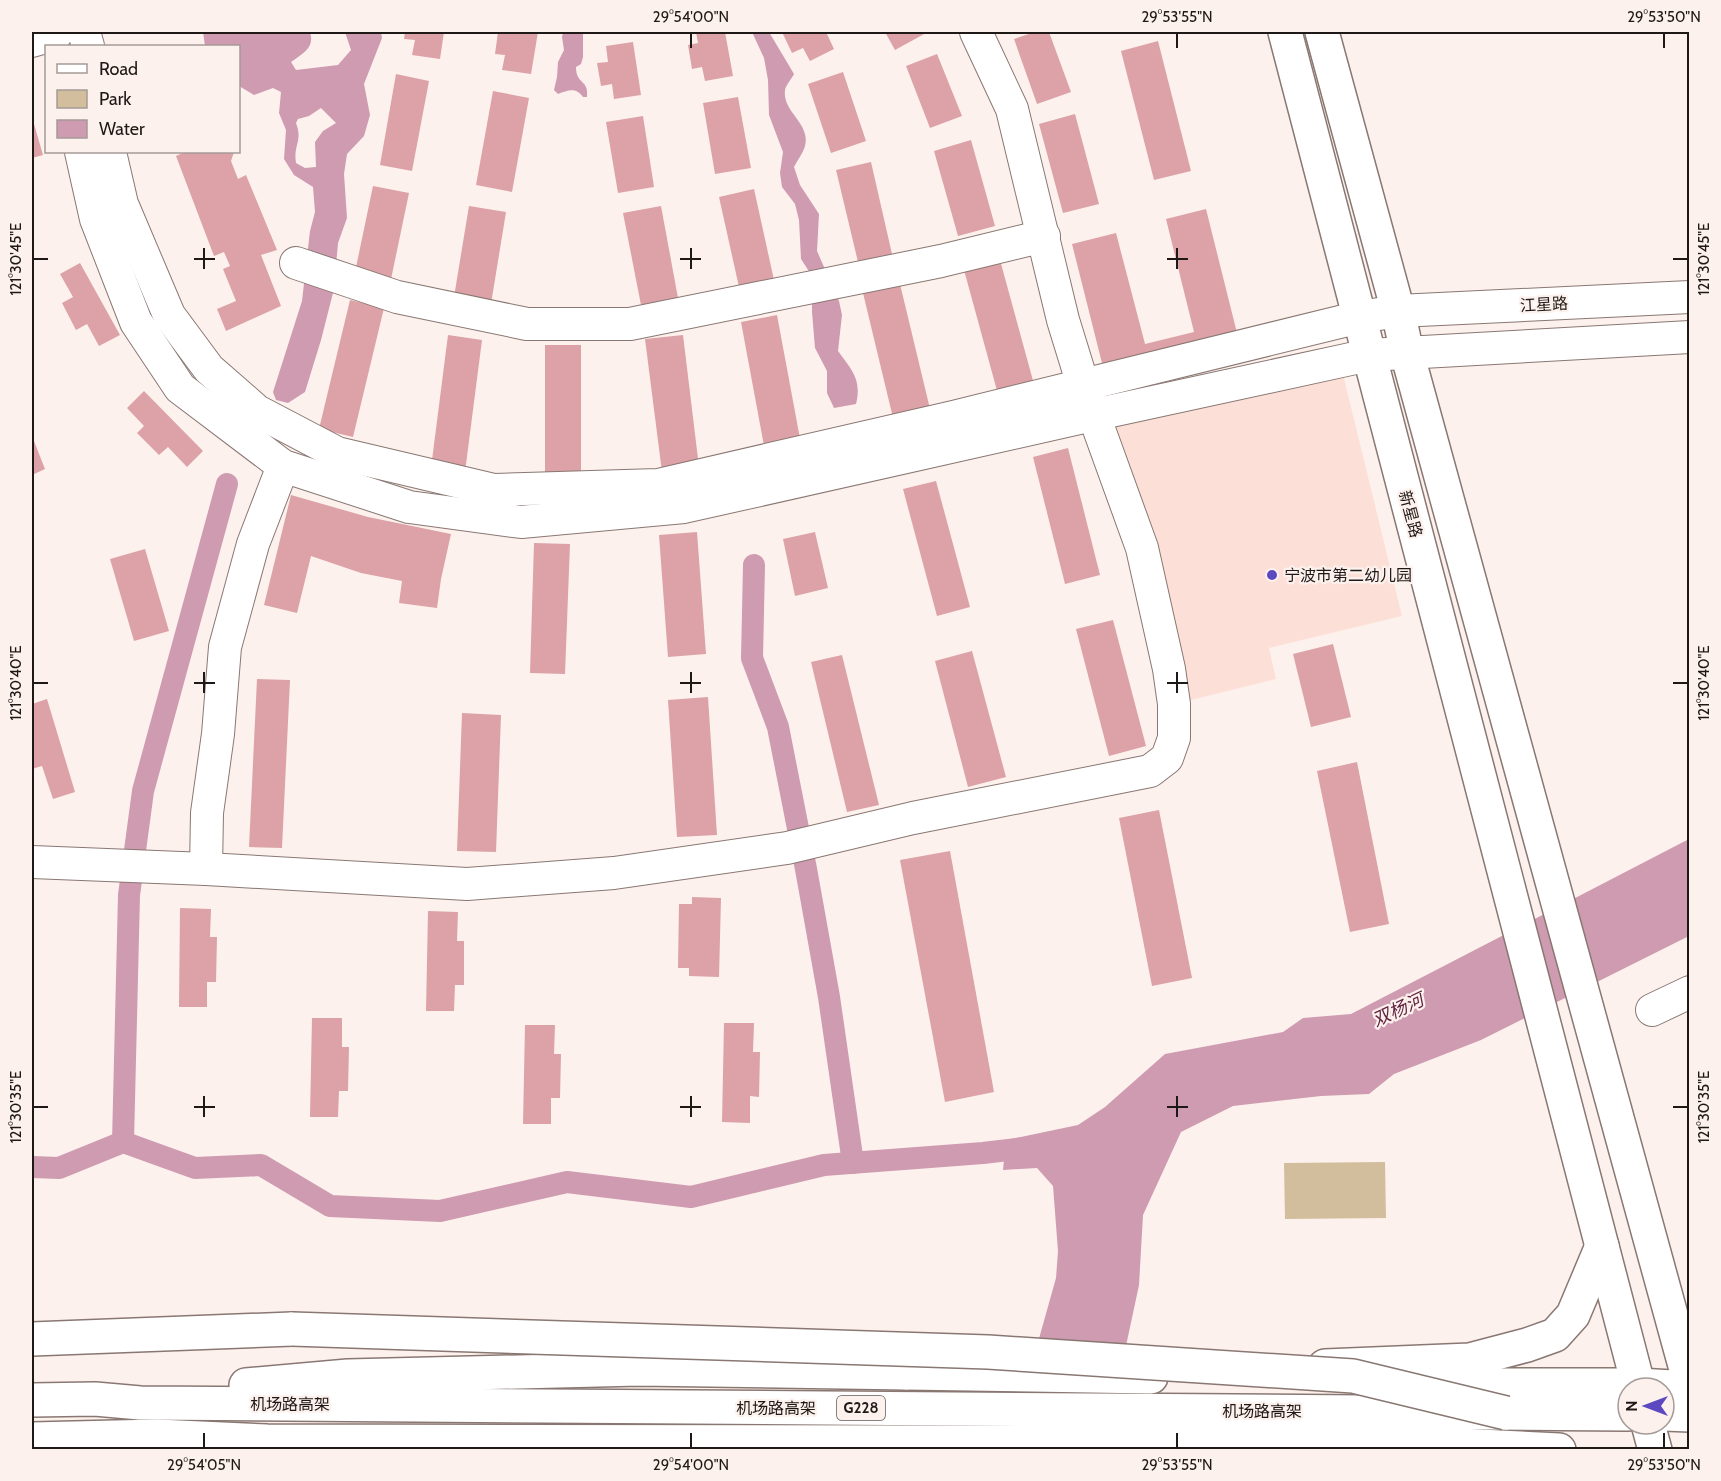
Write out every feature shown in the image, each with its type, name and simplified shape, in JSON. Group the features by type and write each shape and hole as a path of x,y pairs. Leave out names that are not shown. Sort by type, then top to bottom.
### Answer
{"main road":[{"name":"新星路","path":"1285,32 1602,1246 1631,1376"},
{"path":"1322,32 1398,311 1407,353 1689,1384"},
{"path":"1123,1377 1470,1360 1527,1346 1555,1335 1574,1315 1602,1246"},
{"path":"1657,1266 1689,1304"},
{"path":"32,1339 292,1329 987,1352 1353,1376 1506,1413"},
{"path":"95,1399 348,1376 639,1369 1123,1377 1455,1386 1616,1395"},
{"name":"机场路高架","path":"32,1400 95,1399 164,1403 1506,1413 1616,1399"},
{"path":"157,1436 223,1449"},
{"name":"机场路高架","path":"32,1439 157,1436 267,1441 1419,1443 1502,1449 1559,1449"}],"street":[{"path":"32,862 192,868 467,884 614,873 787,848 913,818 1150,771 1167,758 1174,738 1174,704 1169,669 1142,548 1093,415 1063,320 1012,109 976,32"},
{"path":"57,37 85,45"},
{"path":"81,153 96,219 136,322 180,388 283,466 409,507 521,522 684,507 1370,355 1689,337"},
{"name":"江星路","path":"110,153 122,204 169,315 208,369 257,411 337,453 494,490 658,485 1360,317 1398,311 1689,297"},
{"path":"296,263 397,297 527,324 630,324 941,261 1044,236"},
{"path":"192,868 207,813 218,734 225,647 253,544 283,466"},
{"path":"1652,1010 1689,992"}],"shaded area":[{"name":"宁波市第二幼儿园","path":"1341,366 1402,616 1269,648 1276,679 1183,702 1114,422"}],"green space":[{"path":"1385,1162 1386,1218 1285,1219 1284,1163"}],"water":[{"path":"203,32 310,32 309,46 304,53 291,62 296,70 338,65 351,50 345,32 381,32 382,38 364,84 370,115 364,136 347,154 344,174 347,218 338,243 334,289 305,392 288,403 276,400 273,392 302,301 310,231 315,212 313,187 294,175 284,159 286,130 279,113 281,92 273,88 254,95 240,87 240,45 205,45","holes":["321,108 336,123 323,131 315,142 316,167 305,168 296,163 299,134 296,123 298,119 309,116"]},
{"path":"563,32 583,32 583,57 581,64 576,67 578,77 586,87 587,97 575,91 558,94 554,90 558,62 564,50"},
{"path":"752,32 769,32 794,74 785,90 785,98 801,124 806,138 804,149 794,167 800,185 819,214 817,251 839,301 842,315 838,351 857,382 856,404 834,408 827,393 827,371 815,348 812,276 801,259 799,220 795,204 782,187 780,173 783,152 769,115 768,80 764,58"},
{"name":"双杨河","path":"1689,839 1689,936 1481,1040 1394,1074 1369,1094 1321,1096 1233,1106 1181,1132 1143,1215 1139,1285 1104,1449 1008,1449 1056,1278 1058,1251 1053,1186 1037,1168 1003,1170 1006,1140 1078,1125 1105,1107 1165,1054 1283,1032 1303,1018 1351,1014"}],"building":[{"path":"405,32 444,32 440,59 412,55 415,40 404,39"},
{"path":"498,32 538,32 531,74 502,70 505,55 495,54"},
{"path":"696,32 725,32 733,76 705,81 702,67 692,69 688,45 698,43"},
{"path":"782,32 826,32 834,49 810,61 803,48 792,53"},
{"path":"885,32 925,32 926,33 895,50"},
{"path":"1035,32 1049,32 1071,92 1037,104 1014,39"},
{"path":"1158,41 1191,171 1154,180 1121,51"},
{"path":"633,42 641,95 614,99 612,84 601,86 597,63 608,62 606,46"},
{"path":"937,54 962,116 930,128 906,66"},
{"path":"843,72 866,141 831,153 808,84"},
{"path":"396,74 429,81 412,171 380,165"},
{"path":"493,91 529,98 512,192 476,185"},
{"path":"738,97 751,168 715,174 703,103"},
{"path":"1075,114 1099,204 1063,213 1039,124"},
{"path":"643,116 654,187 618,193 606,122"},
{"path":"32,117 43,155 32,158"},
{"path":"971,140 995,226 958,236 934,151"},
{"path":"183,153 234,153 231,161 238,179 246,175 277,250 261,255 281,306 226,331 217,309 236,301 223,269 230,266 224,252 214,256 176,156"},
{"path":"871,162 892,254 858,262 836,170"},
{"path":"373,186 409,193 390,284 354,277"},
{"path":"754,189 774,280 739,287 719,197"},
{"path":"469,206 506,212 491,304 454,297"},
{"path":"661,206 678,298 641,305 623,213"},
{"path":"1206,209 1239,341 1105,375 1072,244 1116,233 1145,344 1194,332 1166,219"},
{"path":"1000,260 1035,388 999,398 964,270"},
{"path":"80,263 120,335 99,346 87,324 76,330 62,303 73,297 60,274"},
{"path":"900,284 931,413 894,422 863,293"},
{"path":"350,300 384,308 353,437 319,429"},
{"path":"777,315 801,444 765,451 741,322"},
{"path":"448,335 482,340 465,472 431,468"},
{"path":"683,335 699,467 662,472 645,339"},
{"path":"545,345 581,345 581,477 545,477"},
{"path":"144,391 203,451 187,467 168,447 159,455 137,433 144,426 127,408"},
{"path":"32,436 45,469 32,475"},
{"path":"1068,448 1100,575 1065,584 1033,457"},
{"path":"936,481 970,607 937,616 903,489"},
{"path":"291,495 368,517 451,534 437,608 399,603 402,581 361,573 311,556 297,613 264,605"},
{"path":"697,532 706,654 668,657 659,535"},
{"path":"815,532 828,588 795,596 783,539"},
{"path":"534,543 570,544 565,674 530,673"},
{"path":"145,549 169,631 134,641 110,559"},
{"path":"1113,620 1146,746 1109,756 1076,629"},
{"path":"1333,644 1351,717 1311,727 1293,654"},
{"path":"972,651 1006,777 968,787 935,661"},
{"path":"842,655 879,805 847,812 811,662"},
{"path":"257,679 290,680 282,848 249,847"},
{"path":"708,697 717,835 677,837 668,700"},
{"path":"47,699 75,792 53,799 42,766 32,769 32,742 34,741 32,704"},
{"path":"462,713 501,715 496,852 457,851"},
{"path":"1357,762 1389,924 1350,932 1317,771"},
{"path":"1159,810 1192,978 1152,986 1119,818"},
{"path":"950,851 994,1092 945,1102 900,860"},
{"path":"692,897 721,898 719,977 689,976 689,968 678,968 679,904 692,904"},
{"path":"180,908 211,909 210,937 217,937 216,982 207,982 207,1007 179,1007"},
{"path":"428,911 458,912 457,941 464,941 464,985 455,985 454,1011 426,1011"},
{"path":"312,1018 342,1018 342,1047 349,1047 348,1091 339,1091 338,1117 310,1117"},
{"path":"724,1023 754,1023 753,1052 760,1052 759,1097 750,1096 750,1123 722,1122"},
{"path":"525,1025 555,1025 554,1054 561,1054 560,1098 551,1098 551,1124 523,1124"}],"waterway":[{"path":"123,1142 129,895 143,791 227,484"},
{"path":"754,565 752,658 778,727 829,997 853,1163"},
{"path":"32,1167 59,1168 123,1142 195,1168 261,1165 330,1206 440,1211 567,1182 691,1197 824,1165 1034,1147"}],"place":[{"name":"宁波市第二幼儿园","path":"1272,575"}]}
